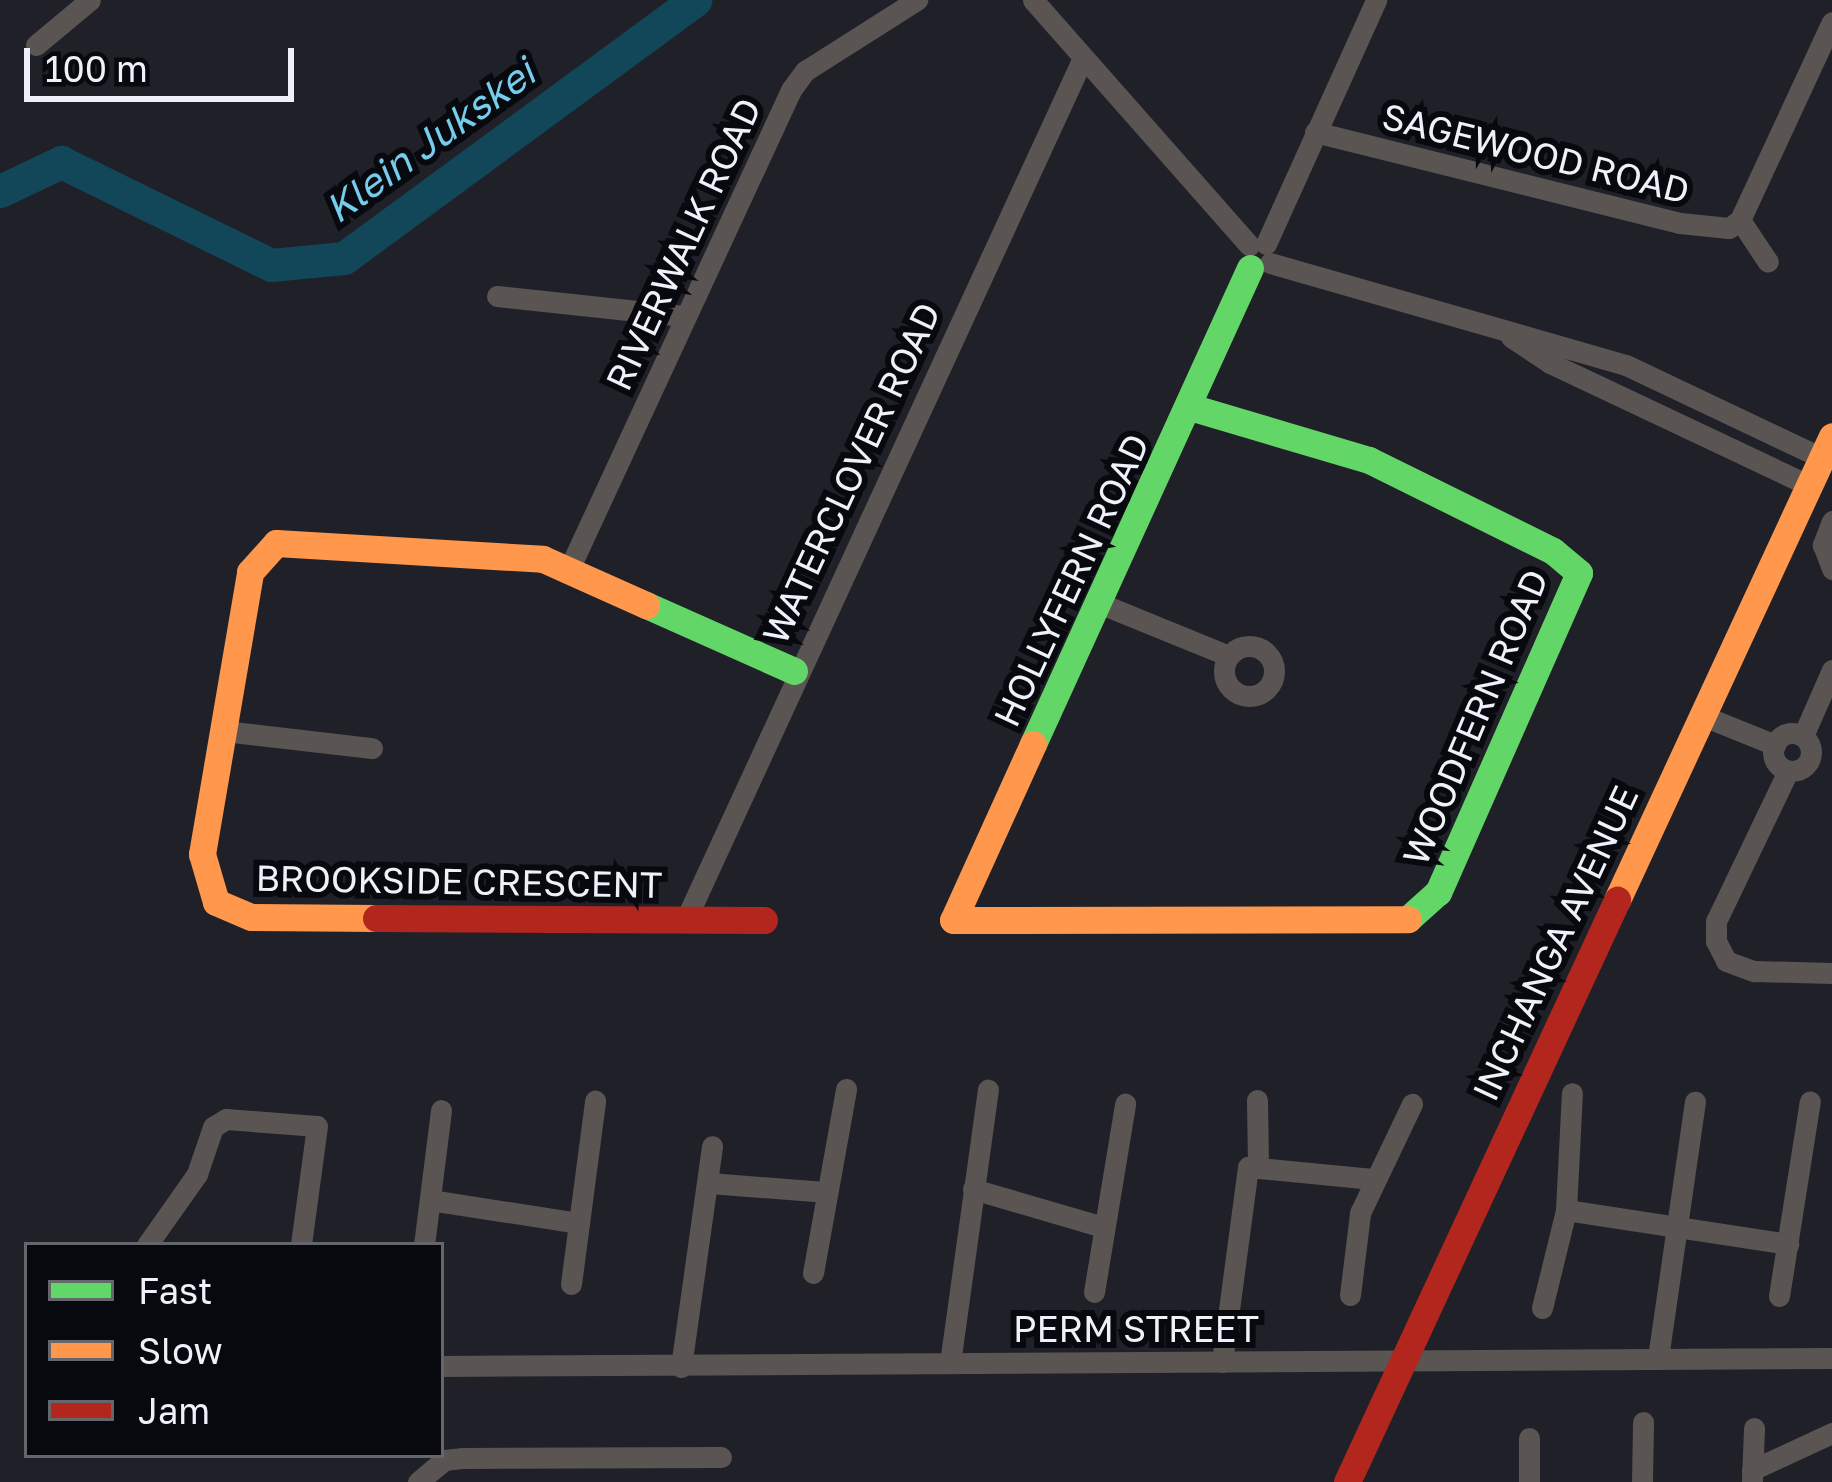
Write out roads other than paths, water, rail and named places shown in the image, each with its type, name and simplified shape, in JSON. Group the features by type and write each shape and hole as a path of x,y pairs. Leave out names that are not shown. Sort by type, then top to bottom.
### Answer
{"street":[{"path":"36,45 90,0"},
{"name":"RIVERWALK ROAD","path":"570,567 797,80 917,0"},
{"path":"1033,0 1258,255 1510,336 1627,365 1749,421 1827,447"},
{"name":"HOLLYFERN ROAD","path":"953,920 1376,0"},
{"path":"1768,262 1740,220 1832,22"},
{"name":"WATERCLOVER ROAD","path":"686,919 794,671 1083,58"},
{"name":"SAGEWOOD ROAD","path":"1315,131 1698,227 1721,230 1740,220"},
{"path":"496,296 684,316"},
{"path":"1510,336 1614,393 1810,486"},
{"path":"1614,393 1627,365"},
{"name":"WOODFERN ROAD","path":"953,920 1402,922 1432,902 1468,828 1576,592 1576,567 1370,460 1190,406"},
{"path":"1736,449 1749,421"},
{"name":"INCHANGA AVENUE","path":"1347,1482 1827,447"},
{"path":"1832,521 1822,545 1832,569"},
{"name":"BROOKSIDE CRESCENT","path":"764,920 233,914 209,893 202,868 250,572 270,545 528,556 570,567 794,671"},
{"path":"1100,603 1229,656"},
{"path":"1832,670 1803,736 1811,756 1789,771 1716,921 1716,941 1726,961 1754,971 1832,973"},
{"path":"1701,715 1775,745"},
{"path":"224,731 372,748"},
{"path":"1789,771 1774,758 1775,745 1790,733 1803,736"},
{"path":"813,1273 846,1090"},
{"path":"950,1364 988,1090"},
{"path":"1542,1308 1566,1210 1572,1093"},
{"path":"1222,1362 1243,1180 1258,1165 1257,1100"},
{"path":"571,1284 595,1101"},
{"path":"1779,1296 1810,1101"},
{"path":"1658,1358 1695,1102"},
{"path":"1094,1292 1125,1104"},
{"path":"1350,1295 1355,1233 1372,1179 1412,1104"},
{"path":"424,1242 441,1110"},
{"path":"149,1242 197,1174 214,1127 226,1119 317,1126 301,1242"},
{"path":"682,1367 712,1146"},
{"path":"1258,1165 1372,1179"},
{"path":"709,1183 825,1192"},
{"path":"973,1189 1103,1227"},
{"path":"430,1200 579,1223"},
{"path":"1566,1210 1788,1244"},
{"name":"PERM STREET","path":"444,1366 1832,1358"},
{"path":"1642,1422 1642,1482"},
{"path":"1752,1476 1754,1428"},
{"path":"1752,1476 1832,1433"},
{"path":"1528,1482 1529,1438"},
{"path":"418,1482 444,1460 462,1458 721,1457"},
{"path":"671,1458 672,1482"}],"waterway":[{"name":"Klein Jukskei","path":"0,191 61,162 271,265 344,258 695,0"}]}
